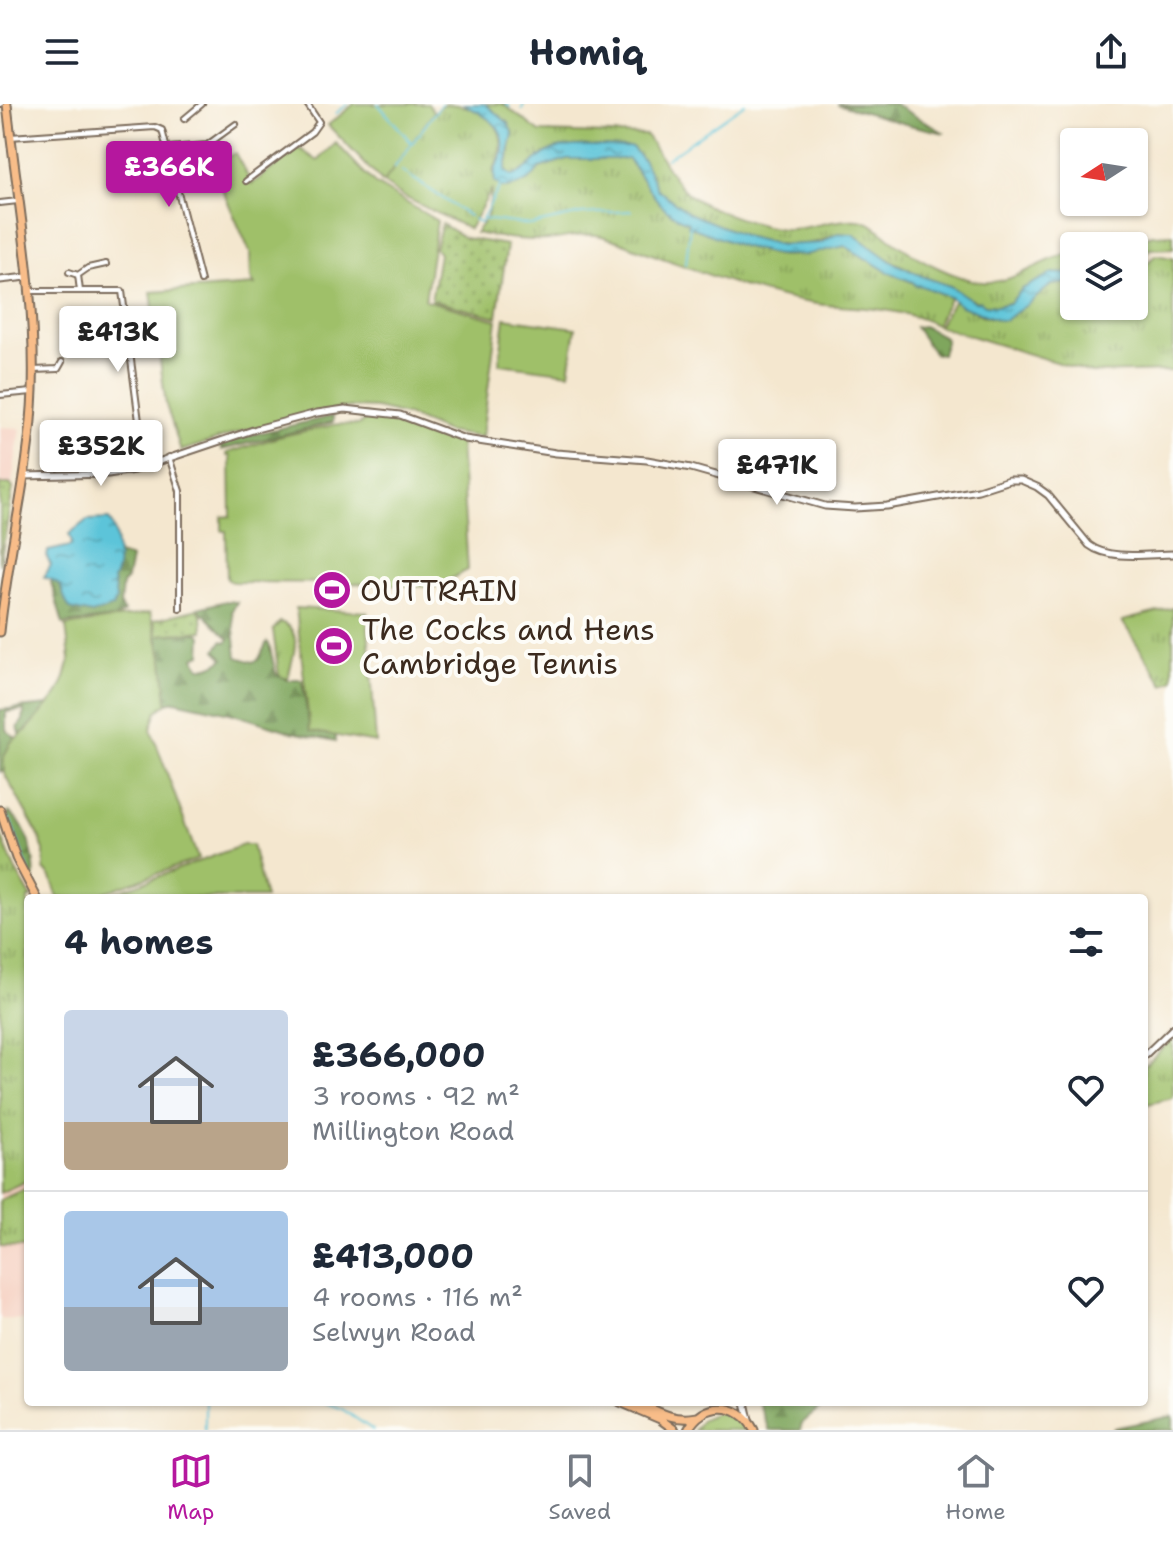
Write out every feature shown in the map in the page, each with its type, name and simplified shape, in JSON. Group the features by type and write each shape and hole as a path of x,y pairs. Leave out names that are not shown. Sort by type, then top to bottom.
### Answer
{"main road":[{"path":"0,632 33,370 27,277 7,104"},
{"path":"0,810 16,858 35,894"},
{"path":"629,1406 660,1419 675,1430"},
{"path":"646,1406 681,1419 699,1416 714,1408 734,1410 752,1427"},
{"path":"688,1430 699,1416"}],"street":[{"path":"184,119 202,104"},
{"path":"246,181 312,132 319,122 307,104"},
{"path":"168,148 207,145 236,124"},
{"path":"10,137 155,127 162,130 201,281"},
{"path":"0,203 18,201"},
{"path":"78,275 88,268 106,264"},
{"path":"69,272 78,275"},
{"path":"78,275 80,291"},
{"path":"0,280 27,277"},
{"path":"28,291 122,291 143,452 149,466"},
{"path":"33,370 58,369 62,362"},
{"path":"0,395 32,392"},
{"path":"20,478 108,474 149,466 256,429 345,409 400,415 465,439 691,468 825,506 887,506 1021,480 1048,495 1089,545 1103,552 1173,554"},
{"path":"169,457 180,491 180,609"},
{"path":"1148,1052 1173,1028"},
{"path":"714,1408 718,1406"},
{"path":"746,1406 752,1427"}],"shaded area":[{"path":"0,427 20,428 0,565"},
{"path":"0,842 32,894 24,894 24,1320 0,1319"}],"green space":[{"path":"354,104 428,104 434,112 383,183 328,125"},
{"path":"444,104 472,109 493,122 499,131 501,143 493,171 505,188 529,179 539,168 567,159 628,159 661,204 689,222 689,226 777,255 845,246 890,273 950,297 936,325 892,311 817,304 775,296 596,235 539,240 475,233 487,217 492,189 469,229 402,196 383,183 434,112"},
{"path":"485,104 503,104 540,132 646,135 674,177 692,197 751,222 791,229 841,220 864,221 928,263 982,282 1006,279 1060,256 1060,274 1052,274 1010,303 985,305 838,234 817,242 794,245 749,237 713,225 667,199 657,189 631,147 554,149 512,177 505,171 510,152 508,123"},
{"path":"837,104 894,104 945,133 909,125"},
{"path":"336,143 374,183 437,221 425,300 497,320 482,437 447,432 409,416 376,408 350,407 243,431 181,451 166,405 151,292 255,285 251,279 250,252 212,166 235,153 252,184 299,148 318,161"},
{"path":"442,224 465,238 507,245 497,317 431,300 439,254 435,248"},
{"path":"1173,234 1173,248 1148,251 1148,236"},
{"path":"1156,255 1173,258 1173,371 1091,373 938,326 954,300 983,316 1004,320 1051,285 1060,284 1060,320 1148,320 1148,262"},
{"path":"505,318 576,328 569,373 499,364"},
{"path":"923,326 943,336 946,341 942,354 934,354 915,327"},
{"path":"365,414 460,443 468,570 435,587 232,582 227,579 226,531 222,531 222,517 231,516 230,456 227,453 282,436 338,424 358,425 363,422"},
{"path":"333,416 333,422 221,450 220,445 233,439"},
{"path":"0,484 10,484 13,488 0,565"},
{"path":"115,556 131,558 127,579 122,584 120,606 124,612 116,618 63,624 50,579 59,584 70,609 89,612 104,610 116,600 112,579 117,572"},
{"path":"226,601 237,602 232,611 237,657 253,662 259,659 267,642 276,674 288,680 302,680 310,730 336,734 336,741 292,732 230,713 175,701 167,703 157,635 198,633 202,636 201,654 194,657 200,668 216,664 224,658 216,650 222,641 229,639 198,608"},
{"name":"The Cocks and Hens Cambridge Tennis","path":"296,608 367,612 376,743 310,731"},
{"path":"1173,608 1173,680 1164,685 1122,621"},
{"path":"198,609 203,631 157,635 154,620"},
{"path":"150,613 163,661 167,703 157,711 151,729 198,859 99,894 57,894 51,877 44,869 44,851 39,836 4,773 4,757 11,742 27,730 57,695 65,678 70,659 66,626"},
{"path":"280,622 288,626 295,639 288,680 279,676 273,630"},
{"path":"48,705 20,734 18,728 24,710 6,712 6,730 16,738 4,757 4,770 0,772 0,710"},
{"path":"9,812 21,826 30,846 33,885 19,860 6,818"},
{"path":"0,833 30,894 24,894 24,1182 0,1193"},
{"path":"243,845 252,845 264,894 111,894"},
{"path":"1173,1038 1173,1098 1148,1104 1148,1062"},
{"path":"24,1189 24,1248 0,1247 0,1200"},
{"path":"760,1406 823,1406 802,1423 800,1430 769,1430"},
{"path":"718,1412 739,1417 749,1430 694,1430 702,1419"},
{"path":"1173,1416 1173,1430 1113,1430 1114,1428"}],"water":[{"path":"464,104 485,104 508,123 513,134 505,171 512,176 543,155 562,147 632,147 644,161 657,189 689,213 748,237 781,245 821,243 838,233 853,234 892,262 950,286 985,305 1010,303 1022,289 1052,273 1060,273 1060,284 1051,285 1005,320 999,320 961,306 950,297 916,286 845,246 804,255 778,255 741,246 688,226 688,222 668,211 628,159 567,159 539,168 524,182 503,188 495,182 494,176 503,142 497,127"},
{"path":"109,519 115,532 117,550 113,580 116,600 113,607 92,614 70,609 60,587 44,577 51,565 47,558 48,551 71,546 69,534 87,520"}],"waterway":[{"path":"335,114 348,104"},
{"path":"378,104 411,142"},
{"path":"394,168 441,104"},
{"path":"506,104 510,107"},
{"path":"522,109 524,104"},
{"path":"666,159 745,104"},
{"path":"402,171 469,216"},
{"path":"500,186 482,219 531,225 581,214 631,211"},
{"path":"474,219 481,221"},
{"path":"686,264 690,225"},
{"path":"9,818 29,872"},
{"path":"205,1406 205,1430"},
{"path":"334,1406 373,1430"}],"place":[{"name":"OUTTRAIN","path":"332,590"},
{"name":"The Cocks and Hens Cambridge Tennis","path":"334,646"}]}
